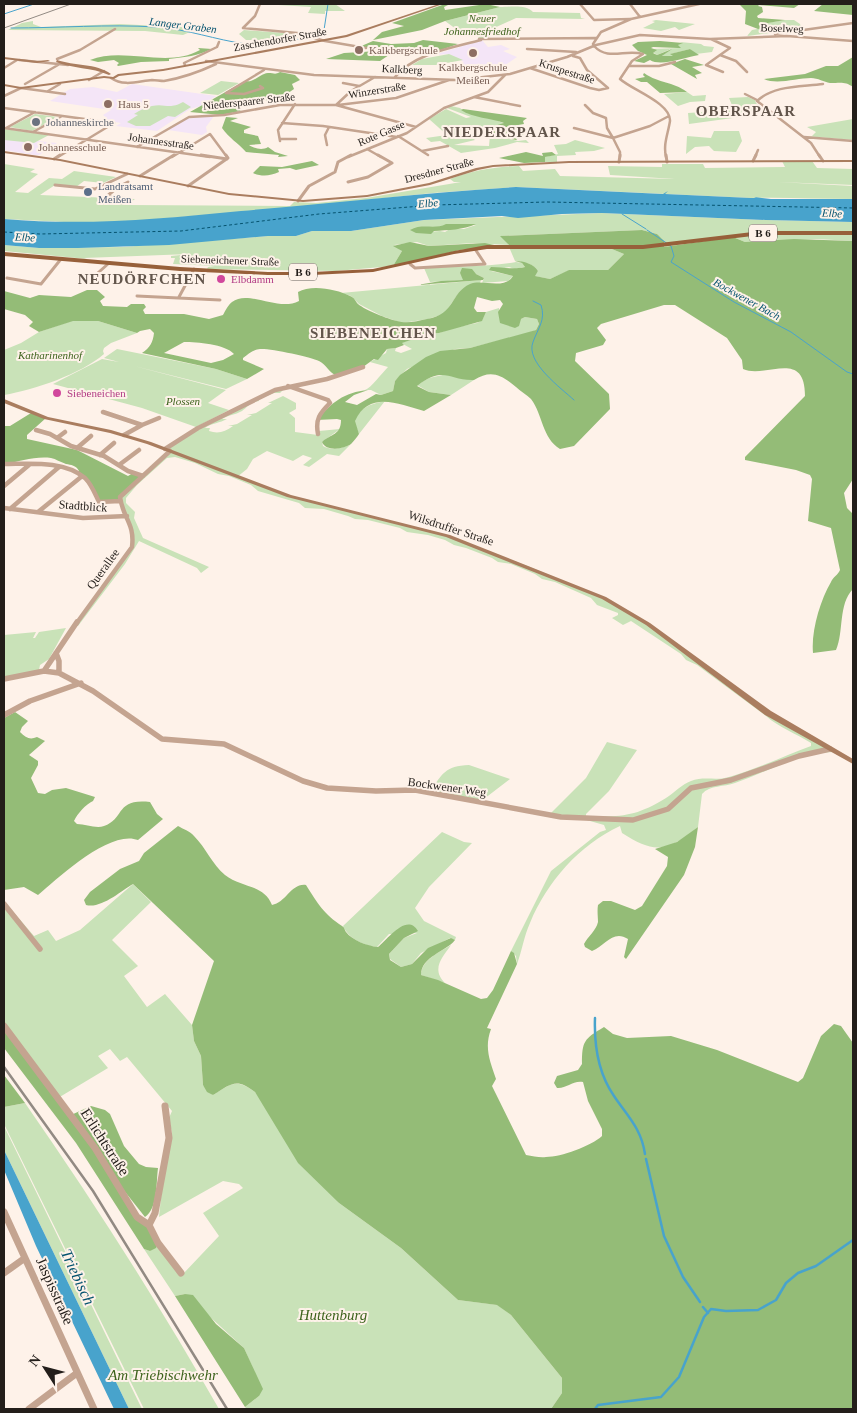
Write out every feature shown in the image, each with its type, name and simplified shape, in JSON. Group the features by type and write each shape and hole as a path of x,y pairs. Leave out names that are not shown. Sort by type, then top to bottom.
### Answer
{"main road":[{"name":"Zaschendorfer Straße","path":"110,76 185,65 360,33 441,4"},
{"path":"4,58 57,62 104,71 110,76"},
{"path":"4,86 21,88 110,76"},
{"name":"Dresdner Straße","path":"4,152 54,159 239,195 298,201 367,196 430,184 486,167 558,162 853,161"},
{"name":"Siebeneichener Straße","path":"4,254 194,269 339,272 377,270 487,247 670,245 761,233 853,233"},
{"name":"Wilsdruffer Straße","path":"4,401 26,412 46,418 124,435 289,496 448,536 604,598 671,639 768,712 853,762"}],"street":[{"path":"260,4 255,16 244,28 305,35 322,41 366,48"},
{"path":"580,4 594,20 630,20"},
{"path":"630,4 640,17"},
{"path":"667,162 664,148 669,116 654,99 622,81 621,78 634,59 643,54 633,52 618,55 607,54 600,52 593,44 601,32 630,20 690,8 700,4"},
{"path":"758,36 853,23"},
{"path":"25,84 57,62 115,29"},
{"name":"Boselweg","path":"594,46 642,34 711,39 758,36 853,41"},
{"path":"394,77 398,72 422,58 483,38"},
{"path":"479,39 596,38"},
{"name":"Boselweg","path":"711,39 731,49 720,55"},
{"path":"185,65 184,63 217,47 219,42"},
{"name":"Kalkberg","path":"206,61 217,64 314,75 449,80 504,75 579,53 594,46"},
{"path":"528,49 579,53"},
{"name":"Kruspestraße","path":"530,68 552,77 596,90 608,88 586,70 581,58 572,55"},
{"path":"723,72 719,68 706,65 720,55 736,61 747,72"},
{"path":"4,68 18,60 57,62"},
{"path":"629,66 659,66 676,62"},
{"path":"110,76 115,81 137,84 193,74 217,64"},
{"path":"260,86 263,88 250,93 229,94 226,92 264,70"},
{"path":"90,80 104,71"},
{"name":"Rote Gasse","path":"298,201 309,186 335,172 340,160 398,136 449,106 490,90 504,75"},
{"path":"336,105 347,94 376,76"},
{"name":"Winzerstraße","path":"341,106 396,98 449,80"},
{"path":"344,83 360,86"},
{"path":"48,92 60,84"},
{"path":"757,100 769,92 823,84"},
{"path":"4,96 21,88 64,94"},
{"path":"744,94 757,100 759,104 773,115 803,136 811,143 823,161"},
{"path":"474,97 520,106"},
{"path":"295,104 278,132 280,140 296,139"},
{"name":"Niederspaarer Straße","path":"137,147 188,117 224,115 272,106 295,104 336,105 416,126"},
{"path":"585,105 593,112 606,118 607,128 620,152 619,162"},
{"path":"4,108 114,123 54,159"},
{"path":"5,128 36,112"},
{"path":"33,132 62,116"},
{"path":"574,128 613,138 650,126 669,116"},
{"path":"282,123 398,136 428,155"},
{"path":"327,146 326,135 329,127"},
{"name":"Johannesstraße","path":"5,128 227,159"},
{"path":"140,176 177,152 210,134 228,156 227,159 188,186"},
{"path":"803,136 853,141"},
{"path":"422,151 448,146"},
{"path":"348,182 368,177 392,163 367,149"},
{"path":"753,161 758,150"},
{"path":"56,185 95,189 127,174"},
{"path":"125,198 106,197 118,187 128,182"},
{"path":"103,186 118,187"},
{"name":"Siebeneichener Straße","path":"410,264 414,268 485,264 475,248"},
{"path":"7,278 41,284 61,259"},
{"path":"90,280 108,263"},
{"path":"179,297 194,269"},
{"path":"137,296 220,300"},
{"path":"120,501 120,497 127,489 143,476 168,450 198,428 277,389 327,379 363,367"},
{"path":"287,386 330,402 318,414 316,420 318,434"},
{"path":"104,412 142,426"},
{"path":"124,435 159,418"},
{"path":"36,430 58,438 77,448 100,455 143,476"},
{"path":"58,438 65,432"},
{"path":"77,448 91,436"},
{"path":"100,455 114,443"},
{"path":"119,465 138,450"},
{"name":"Stadtblick","path":"4,464 59,467 70,470 93,488 99,502 120,501"},
{"path":"4,486 30,465"},
{"path":"10,509 59,467"},
{"name":"Stadtblick","path":"38,512 81,477"},
{"name":"Querallee","path":"44,671 132,547 134,532 120,501"},
{"name":"Stadtblick","path":"4,508 83,518 127,516"},
{"path":"56,653 59,661 59,672"},
{"name":"Bockwener Weg","path":"4,679 44,671 59,672 81,683 162,739 224,744 304,781 340,789 430,792 561,817 633,820 643,818 668,809 691,788 731,780 798,756 830,749"},
{"path":"4,715 30,701 81,683"},
{"path":"4,904 40,949"},
{"name":"Erlichtstraße","path":"4,1026 95,1148 137,1217 149,1225 158,1243 181,1273"},
{"path":"149,1225 156,1212 169,1138 165,1106"},
{"name":"Jaspisstraße","path":"4,1212 94,1409"},
{"path":"4,1273 25,1258"},
{"path":"29,1409 77,1373"}],"shaded area":[{"name":"Kalkbergschule Meißen","path":"482,40 488,47 501,45 510,49 503,51 517,57 504,66 450,70 448,67 464,62 449,54 434,55"},
{"path":"132,84 216,96 201,106 190,109 157,131 116,126 121,123 103,120 107,118 103,115 111,110 50,101 70,89 93,87 117,92"},
{"path":"214,116 206,127 207,132 202,135 168,130 185,119"},
{"name":"Johannesschule","path":"4,140 34,143 38,141 57,143 39,155 34,155 4,150"}],"green space":[{"path":"262,4 335,4 345,11 325,11 325,14 308,13 311,7"},
{"path":"445,4 450,4 444,7 445,10 486,4 500,7 445,21 422,30 373,40 382,32 404,26 392,23"},
{"path":"739,4 800,4 794,8 759,5 762,7 763,12 757,16 758,18 785,20 762,24 769,27 758,29 745,24 746,11"},
{"path":"823,4 853,4 853,15 814,11"},
{"name":"Neuer Johannesfriedhof","path":"500,7 522,7 533,12 580,13 581,18 585,19 516,18 494,28 493,34 488,38 479,38 473,33 456,29 445,21"},
{"path":"656,20 695,24 679,30 675,27 661,31 643,28"},
{"path":"794,20 800,24 802,29 747,36 752,30 768,27 761,24"},
{"path":"33,21 33,24 41,27 120,24 199,28 183,35 145,31 8,30 22,23"},
{"path":"244,30 298,34 302,37 258,43 256,40 246,40 239,34"},
{"path":"423,40 458,44 435,52 389,55 380,61 326,59 344,53 379,51 378,48 359,47 373,41 391,44 414,43"},
{"path":"638,42 683,43 678,45 681,48 651,48 657,50 653,53 657,55 672,49 662,56 673,56 670,54 690,49 699,55 667,62 650,60 644,63 634,61 647,55 638,51 632,45"},
{"path":"680,42 714,47 712,52 696,54 690,49 671,54 675,56 662,56 671,49 657,55 653,52 656,51 651,49 680,48 677,45 682,43"},
{"path":"198,48 212,49 196,55 169,59 169,61 141,62 118,66 119,63 114,60 98,62 90,60 103,56 117,55 174,58 200,50"},
{"path":"449,54 463,60 436,65 412,65 422,59"},
{"path":"853,57 853,87 845,83 830,83 814,78 781,81 764,79 805,74 826,66 838,66"},
{"path":"685,59 704,65 692,67 702,73 695,75 697,79 671,64"},
{"path":"280,72 295,75 300,80 292,84 294,89 278,100 266,101 257,97 229,103 241,111 221,115 190,112 245,81 251,81 268,73 276,74"},
{"path":"644,73 655,79 682,88 687,92 660,93 647,82 635,79 645,77"},
{"path":"221,81 239,83 218,95 200,93"},
{"path":"687,92 693,96 706,95 705,101 690,102 678,106 664,94"},
{"path":"748,97 755,100 766,111 739,114 740,117 689,124 688,113 734,110 729,98"},
{"path":"183,102 191,107 175,117 168,116 150,126 136,126 127,122 138,115 134,114 148,107 156,105 174,106"},
{"path":"451,106 460,108 467,113 490,117 505,124 465,132 475,140 454,145 489,146 490,135 518,141 526,140 529,143 517,142 495,148 461,153 440,141 431,142 426,138 447,135 429,119 446,109 466,118 471,117 447,108"},
{"path":"461,110 527,118 523,121 524,124 501,128 525,133 516,140 489,134 486,132 490,130 488,128 504,123 471,115"},
{"path":"35,114 58,117 32,131 10,127"},
{"path":"226,117 238,118 230,121 251,127 244,130 244,133 258,136 261,144 249,145 260,149 268,147 275,152 288,156 278,157 279,155 246,152 222,128"},
{"path":"853,119 853,140 805,136 812,136 816,132 807,127"},
{"path":"4,129 49,135 34,143 4,140"},
{"path":"714,131 739,131 742,141 736,152 714,151 709,146 695,147 686,154 687,136 711,138"},
{"path":"575,140 605,148 594,151 575,152 576,155 557,156 557,162 545,162 545,157 558,154 554,145 566,144"},
{"path":"526,152 543,156 542,153 552,152 556,155 545,157 545,162 524,163 499,158"},
{"path":"312,161 319,165 296,170 290,168 278,169 279,172 269,175 253,173 260,166 282,167"},
{"path":"782,161 812,161 817,168 853,169 853,185 778,182 853,186 853,199 751,198 516,187 134,221 84,223 4,219 4,164 35,169 30,172 38,174 15,192 28,193 49,178 62,179 74,171 116,177 103,183 84,181 76,187 55,185 40,195 135,199 126,205 290,206 294,202 316,203 366,198 461,182 454,182 450,179 475,171 501,167 519,166 523,171 555,169 560,176 675,179 610,175 608,166 662,167 662,164 703,164 705,168 785,167"},
{"path":"602,213 853,222 853,241 816,239 745,242 733,237 664,247 657,234 642,230 501,236 509,245 473,243 429,246 417,242 394,245 402,251 393,266 336,271 207,269 208,267 215,266 173,264 175,258 171,258 171,256 190,254 84,258 87,259 4,251 4,245 39,248 123,247 268,236 296,236 312,231 351,231 424,220","holes":["452,224 476,225 464,229 450,229 445,232 416,233 420,227 440,227"]},
{"path":"446,224 476,224 461,229 434,231 431,234 416,233 410,230 419,227 442,226"},
{"path":"642,230 657,234 664,241 664,247 733,237 745,242 794,239 853,241 853,479 844,493 847,508 853,514 853,589 845,602 836,650 813,653 813,635 820,607 832,580 840,570 831,528 808,521 812,479 810,475 796,470 745,460 745,457 805,396 803,381 799,373 791,369 752,371 743,369 742,360 727,338 675,305 664,305 601,324 597,328 606,340 603,345 576,353 575,361 609,394 610,409 574,446 560,449 546,433 531,399 506,379 491,374 474,380 440,375 434,376 417,386 429,392 451,395 424,411 395,403 376,402 368,405 361,411 355,421 359,434 351,444 340,448 331,448 322,442 335,434 341,425 341,420 317,420 339,399 352,393 368,390 354,395 345,402 357,405 376,394 381,395 393,391 395,381 400,375 426,357 440,351 470,348 536,330 539,324 537,319 525,317 521,319 519,326 515,328 500,323 498,312 503,304 500,300 492,301 477,297 474,308 477,312 486,312 482,321 439,333 428,334 402,343 404,345 387,349 378,360 374,359 363,367 337,376 315,359 272,350 256,350 243,358 243,360 264,369 247,379 216,369 142,353 149,347 153,339 154,333 150,329 137,333 98,321 73,321 39,332 29,326 33,322 25,315 4,309 4,291 30,298 39,295 71,297 87,290 97,290 105,297 100,301 103,306 127,307 131,304 144,304 146,307 143,310 145,314 184,314 209,319 223,315 231,303 239,299 246,298 291,304 299,301 298,292 317,288 345,293 358,304 371,311 401,322 412,322 443,313 459,293 470,284 505,282 513,276 489,270 491,267 525,267 522,263 515,261 522,262 531,265 538,271 535,276 550,279 569,270 608,270 624,254 607,247 509,245 500,236","holes":["184,342 218,346 234,354 223,360 211,363 164,353"]},
{"path":"410,242 429,246 485,243 499,246 460,250 393,266 402,251 393,246"},
{"path":"509,247 607,247 624,254 608,270 570,270 550,279 534,276 538,271 528,264 515,261"},
{"path":"522,263 525,267 515,269 509,267 491,271 513,276 508,281 482,283 484,278 476,274 460,273 464,280 430,282 424,268 482,266"},
{"path":"462,268 472,269 476,274 484,278 483,280 417,285 463,280 460,273"},
{"path":"481,280 480,283 458,294 444,314 428,319 402,323 382,316 359,304 351,296 341,293"},
{"path":"499,308 499,316 537,319 539,324 536,330 528,333 470,348 455,349 407,369 395,381 393,391 381,395 371,390 365,390 388,367 370,362 386,353 387,349 396,348 395,351 401,353 412,349 401,343 428,334 477,323 482,320 486,312"},
{"name":"Katharinenhof","path":"74,320 98,321 137,333 111,343 104,348 104,354 83,368 43,385 4,395 4,350 21,343 39,332"},
{"name":"Plossen","path":"117,349 216,369 247,379 226,389 134,366 226,390 208,403 229,410 196,427 142,408 53,384 102,359 119,362 104,358"},
{"path":"447,374 474,380 451,395 429,392 417,385 429,378"},
{"path":"287,386 280,393 274,393 259,399 259,401 242,411 205,428 210,428 209,431 212,432 224,431 233,426 228,426 237,424 252,415 247,415 256,413 272,403 268,403 283,396 296,403 296,409 289,413 295,418 295,432 318,435 319,431 340,429 322,442 323,446 333,449 350,445 339,456 327,454 309,467 303,465 312,458 303,455 293,461 267,451 253,459 247,469 237,477 304,500 448,536 604,598 671,639 768,713 835,752 809,755 735,783 705,791 702,794 698,827 669,845 652,847 643,844 622,833 620,826 591,843 566,866 545,893 528,928 517,964 516,956 511,951 551,871 600,832 606,830 604,825 583,819 549,815 586,778 607,742 637,750 609,791 586,816 619,816 636,812 655,804 691,781 724,778 739,774 811,746 811,743 776,724 697,665 686,660 681,654 631,621 623,625 612,618 618,615 618,613 597,605 591,598 555,582 542,579 511,564 498,562 445,540 407,532 400,528 368,520 355,519 324,509 305,508 299,503 258,491 251,485 175,457 167,458 137,485 126,498 126,503 135,512 134,518 143,538 209,567 201,573 197,568 139,541 125,564 78,626 74,626 132,547 134,533 121,505 122,495 169,451 165,449 175,442 250,401"},
{"path":"385,401 359,434 354,421 360,412 370,405"},
{"path":"31,413 46,418 27,435 27,439 77,450 128,476 133,473 143,476 127,489 120,501 102,503 85,480 77,474 79,471 76,468 53,458 33,458 4,464 4,426 10,426"},
{"path":"66,628 49,659 40,665 39,670 4,678 4,635 36,632 33,638 35,638 39,632"},
{"path":"15,712 28,721 20,732 24,736 28,738 37,737 45,741 29,755 38,761 38,765 31,778 38,793 45,794 52,790 66,788 95,797 77,815 74,821 77,824 104,826 111,823 126,806 139,802 150,802 157,814 163,819 138,840 126,839 99,848 71,867 38,895 24,887 4,890 4,718"},
{"path":"469,765 510,779 480,802 430,792 449,769"},
{"path":"178,826 192,834 225,875 264,893 272,905 281,901 296,887 306,885 322,908 330,917 344,927 352,938 378,947 397,929 408,924 413,926 418,931 404,938 389,954 390,960 401,967 412,964 428,948 451,938 455,940 425,963 421,975 438,980 481,999 487,998 493,990 511,951 514,953 517,964 487,1028 491,1029 488,1048 496,1079 492,1086 526,1155 552,1157 560,1155 583,1147 602,1136 602,1129 588,1101 583,1082 576,1082 560,1088 557,1088 554,1083 557,1076 578,1070 582,1064 586,1041 604,1027 613,1034 627,1038 671,1036 717,1050 798,1082 803,1078 821,1036 834,1024 841,1026 853,1043 853,1409 551,1409 562,1393 562,1378 511,1315 497,1305 458,1300 401,1248 339,1203 298,1163 255,1092 238,1083 229,1085 213,1095 207,1092 203,1085 201,1056 194,1041 192,1025 214,961 133,884 104,902 92,906 86,905 84,900 90,892 120,869 139,861 144,853"},
{"path":"698,827 695,847 684,875 626,959 624,957 628,939 623,936 613,937 592,951 585,947 584,944 596,928 598,922 598,905 603,901 611,901 635,910 642,906 667,866 668,857 655,849 677,842"},
{"path":"442,832 464,842 472,843 429,887 415,908 424,921 456,937 455,940 450,938 421,953 412,964 401,967 390,959 389,954 404,938 417,933 389,934 377,947 357,941 343,926"},
{"name":"Huttenburg","path":"133,884 151,902 112,940 138,966 124,976 147,1007 165,994 192,1025 194,1041 201,1056 203,1085 213,1095 234,1084 243,1085 255,1092 339,1203 401,1248 458,1300 498,1305 511,1315 562,1378 562,1393 551,1409 247,1409 245,1407 259,1396 252,1366 244,1348 185,1294 175,1296 144,1249 150,1251 158,1243 183,1274 219,1236 203,1213 243,1188 239,1184 223,1181 159,1217 163,1178 172,1133 169,1118 172,1111 127,1057 120,1061 110,1049 98,1056 108,1068 58,1098 4,1026 4,901 34,936 48,930 56,941 80,930"},
{"path":"451,945 441,959 438,968 441,978 445,983 421,975 424,965 428,961"},
{"path":"4,1026 71,1115 91,1106 105,1110 110,1114 124,1146 139,1164 158,1168 154,1201 152,1208 145,1217 122,1188 135,1219 149,1225 158,1243 156,1248 150,1251 144,1249 76,1143 4,1048"},
{"path":"4,1075 25,1103 4,1107"},
{"name":"Am Triebischwehr","path":"25,1103 125,1254 219,1409 144,1409 4,1124 4,1107"},
{"path":"4,1126 142,1409 129,1409 4,1150"},
{"path":"193,1295 216,1324 244,1348 263,1389 259,1396 245,1407 175,1296"}],"water":[{"name":"Elbe","path":"516,187 663,194 668,191 665,194 771,199 853,199 853,222 602,213 562,214 518,218 502,216 424,220 351,231 312,231 296,236 268,236 169,245 39,248 4,245 4,219 93,222 152,219"},
{"path":"4,1150 129,1409 114,1409 36,1246 4,1170"}],"waterway":[{"path":"4,14 34,4"},
{"name":"Langer Graben","path":"11,28 156,27 235,42 266,45 296,40 324,30 328,4"},
{"path":"622,214 646,229"},
{"name":"Bockwener Bach","path":"647,230 671,246 674,256 671,262 734,302 791,332 847,372 853,374"},
{"path":"533,301 541,305 543,315 533,342 534,358 553,382 574,400"},
{"path":"595,1018 596,1049 604,1078 637,1130 645,1154"},
{"path":"646,1159 664,1236 683,1277 700,1302"},
{"path":"708,1313 711,1309 726,1311 758,1310 776,1300 786,1283 798,1273 816,1266 853,1240"},
{"path":"703,1307 708,1313"},
{"path":"595,1409 598,1405 661,1397 679,1377 704,1317 708,1313"}],"ferry route":[{"path":"4,232 40,234 181,231 319,214 435,205 547,202 853,208"}],"railway":[{"path":"4,28 71,4"},
{"path":"4,1067 93,1191 227,1409"}],"place":[{"name":"Kalkbergschule","path":"359,50"},
{"name":"Kalkbergschule Meißen","path":"473,53"},
{"name":"Haus 5","path":"108,104"},
{"name":"Johanneskirche","path":"36,122"},
{"name":"Johannesschule","path":"28,147"},
{"name":"Landratsamt Meißen","path":"88,192"},
{"name":"Elbdamm","path":"221,279"},
{"name":"Siebeneichen","path":"57,393"}],"district":[{"name":"OBERSPAAR","path":"746,111"},
{"name":"NIEDERSPAAR","path":"502,132"},
{"name":"NEUDÖRFCHEN","path":"142,279"},
{"name":"SIEBENEICHEN","path":"373,333"}],"water label":[{"name":"Triebisch","path":"78,1277"}]}
